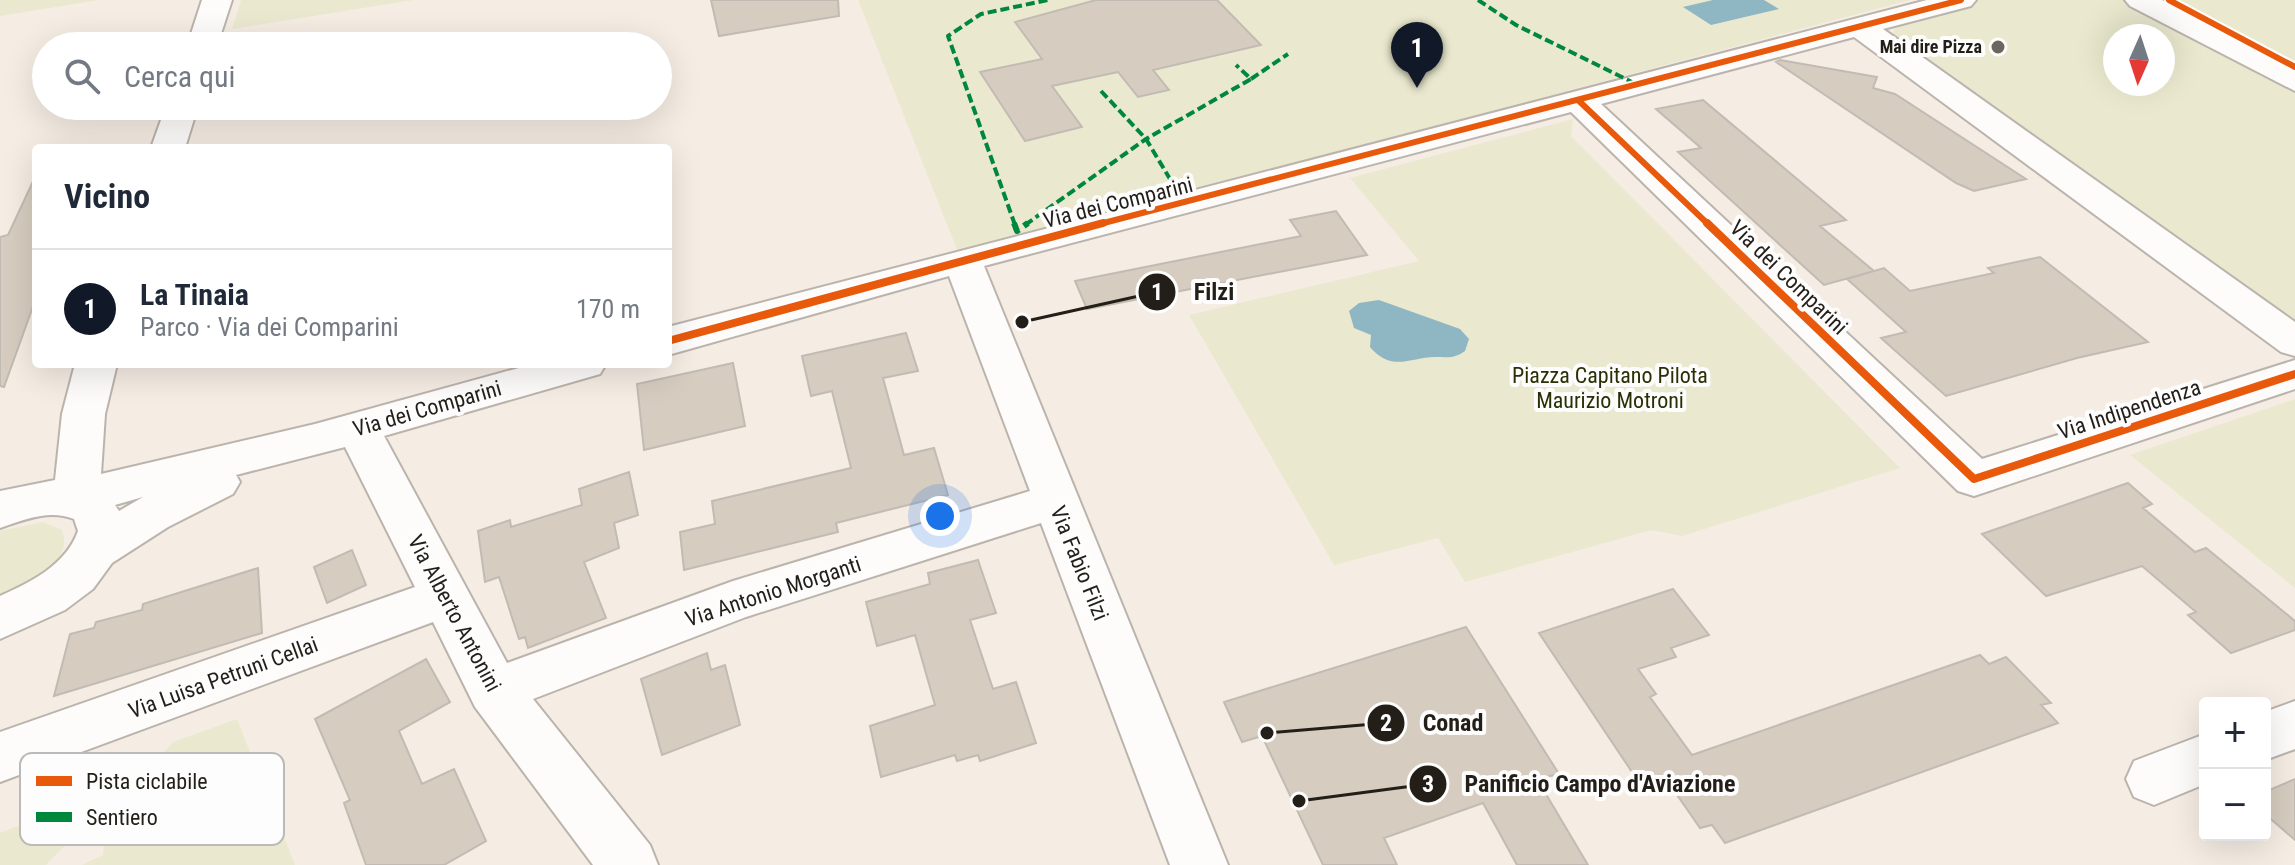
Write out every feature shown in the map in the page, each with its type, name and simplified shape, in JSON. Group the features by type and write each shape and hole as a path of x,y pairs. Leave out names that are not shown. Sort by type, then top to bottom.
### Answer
{"street":[{"path":"207,32 217,0"},
{"name":"Via dei Comparini","path":"672,340 962,260 1961,0"},
{"path":"2140,0 2295,81"},
{"path":"1860,27 2295,342"},
{"name":"Via dei Comparini","path":"1578,100 1974,479"},
{"path":"169,144 177,120"},
{"name":"Via Fabio Filzi","path":"962,260 1199,865"},
{"name":"Via dei Comparini","path":"78,500 110,488 336,434 571,368"},
{"name":"Via Indipendenza","path":"1974,479 2295,374"},
{"path":"78,500 91,379"},
{"path":"6,508 43,467 91,379"},
{"name":"Via dei Comparini","path":"6,623 64,584 95,550 172,503 336,434"},
{"name":"Via Alberto Antonini","path":"336,434 446,597 494,691 629,865"},
{"path":"6,508 43,498 78,500 94,508 102,522 95,550"},
{"name":"Via Antonio Morganti","path":"494,691 733,601 1055,501"},
{"name":"Via Luisa Petruni Cellai","path":"0,757 446,597"},
{"path":"2271,734 2295,725"},
{"path":"2154,779 2199,761"}],"green space":[{"path":"0,0 99,0 0,16"},
{"path":"241,0 413,0 232,29"},
{"path":"858,0 1910,0 958,252"},
{"path":"1976,0 2134,0 2295,87 2295,326 1893,40 1894,26"},
{"path":"2177,0 2295,0 2295,61"},
{"name":"Piazza Capitano Pilota Maurizio Motroni","path":"1573,119 1571,136 1900,468 1682,536 1651,530 1465,582 1438,538 1334,565 1189,315 1419,261 1350,178"},
{"path":"2295,399 2295,588 2130,455"},
{"path":"43,522 62,530 64,543 61,554 55,564 34,580 0,596 0,531"},
{"path":"237,719 251,753 163,753 173,742"},
{"path":"20,825 20,845 65,845 46,865 0,865 0,833"},
{"path":"284,837 295,865 82,865 103,855 104,845 284,845"}],"water":[{"path":"1713,0 1764,0 1779,9 1711,25 1683,7"},
{"path":"1379,300 1460,329 1469,339 1465,351 1451,357 1402,362 1386,360 1370,347 1371,335 1354,328 1349,311 1359,303"}],"building":[{"path":"711,0 838,0 839,16 719,36"},
{"path":"1096,0 1217,0 1261,45 1153,70 1169,90 1138,97 1118,72 1052,86 1082,127 1025,141 980,72 1042,59 1015,22"},
{"path":"1780,60 1877,77 1873,88 1895,94 2026,179 1974,191 1956,183 1776,62"},
{"path":"1703,100 1846,220 1820,226 1874,271 1824,285 1678,152 1701,148 1656,109"},
{"path":"32,184 32,309 4,387 0,386 0,237 8,235"},
{"path":"1336,211 1367,255 1087,309 1075,281 1301,236 1290,220"},
{"path":"2040,257 2148,342 2077,358 1946,396 1881,338 1906,332 1847,279 1884,268 1910,291 1994,273 1988,268"},
{"path":"906,333 918,371 883,378 904,455 934,448 948,495 836,523 838,532 684,570 680,532 715,524 712,501 851,468 832,391 811,396 802,356"},
{"path":"733,363 745,426 644,450 637,384"},
{"path":"629,472 638,515 614,523 619,548 584,562 606,618 528,648 525,637 519,639 499,577 485,582 478,531 510,520 511,527 582,505 579,489"},
{"path":"2128,483 2152,504 2143,508 2195,552 2206,548 2295,621 2295,630 2231,653 2188,615 2196,612 2142,566 2046,596 1982,534"},
{"path":"352,550 366,585 327,603 314,567"},
{"path":"978,560 996,613 970,620 993,689 1016,682 1036,743 980,761 978,755 957,761 955,755 881,777 870,726 935,705 915,635 877,646 866,602 930,584 928,573"},
{"path":"258,568 262,633 54,696 70,634 94,628 96,622 142,610 143,604"},
{"path":"1673,589 1709,635 1671,648 1676,657 1638,669 1656,694 1650,697 1692,755 1980,655 1989,664 2006,657 2051,703 2041,705 2058,723 1725,843 1712,825 1700,828 1666,779 1642,787 1539,633"},
{"path":"1466,627 1559,774 1537,779 1588,865 1517,865 1483,803 1384,838 1397,865 1323,865 1262,736 1242,742 1224,702"},
{"path":"707,653 711,670 725,665 740,725 662,755 641,679"},
{"path":"426,659 450,702 399,731 422,784 454,769 486,841 444,865 366,865 344,803 350,800 315,719"},
{"path":"2295,779 2295,840 2271,819 2271,789"}],"marked path":[{"path":"1048,0 981,14 969,19 948,36 1017,231 1146,139 1251,79 1236,65"},
{"path":"1478,0 1516,25 1640,86"},
{"path":"1251,79 1288,54"},
{"path":"1101,91 1146,139 1185,204"}],"cycle path":[{"path":"672,340 962,260 1961,0"},
{"path":"2169,0 2295,67"},
{"path":"1578,100 1974,479 2295,374"}],"place":[{"name":"Mai dire Pizza","path":"1998,47"},
{"name":"La Tinaia","path":"1417,88"},
{"name":"Filzi","path":"1022,322"},
{"name":"Conad","path":"1267,733"},
{"name":"Panificio Campo d'Aviazione","path":"1299,801"}]}
